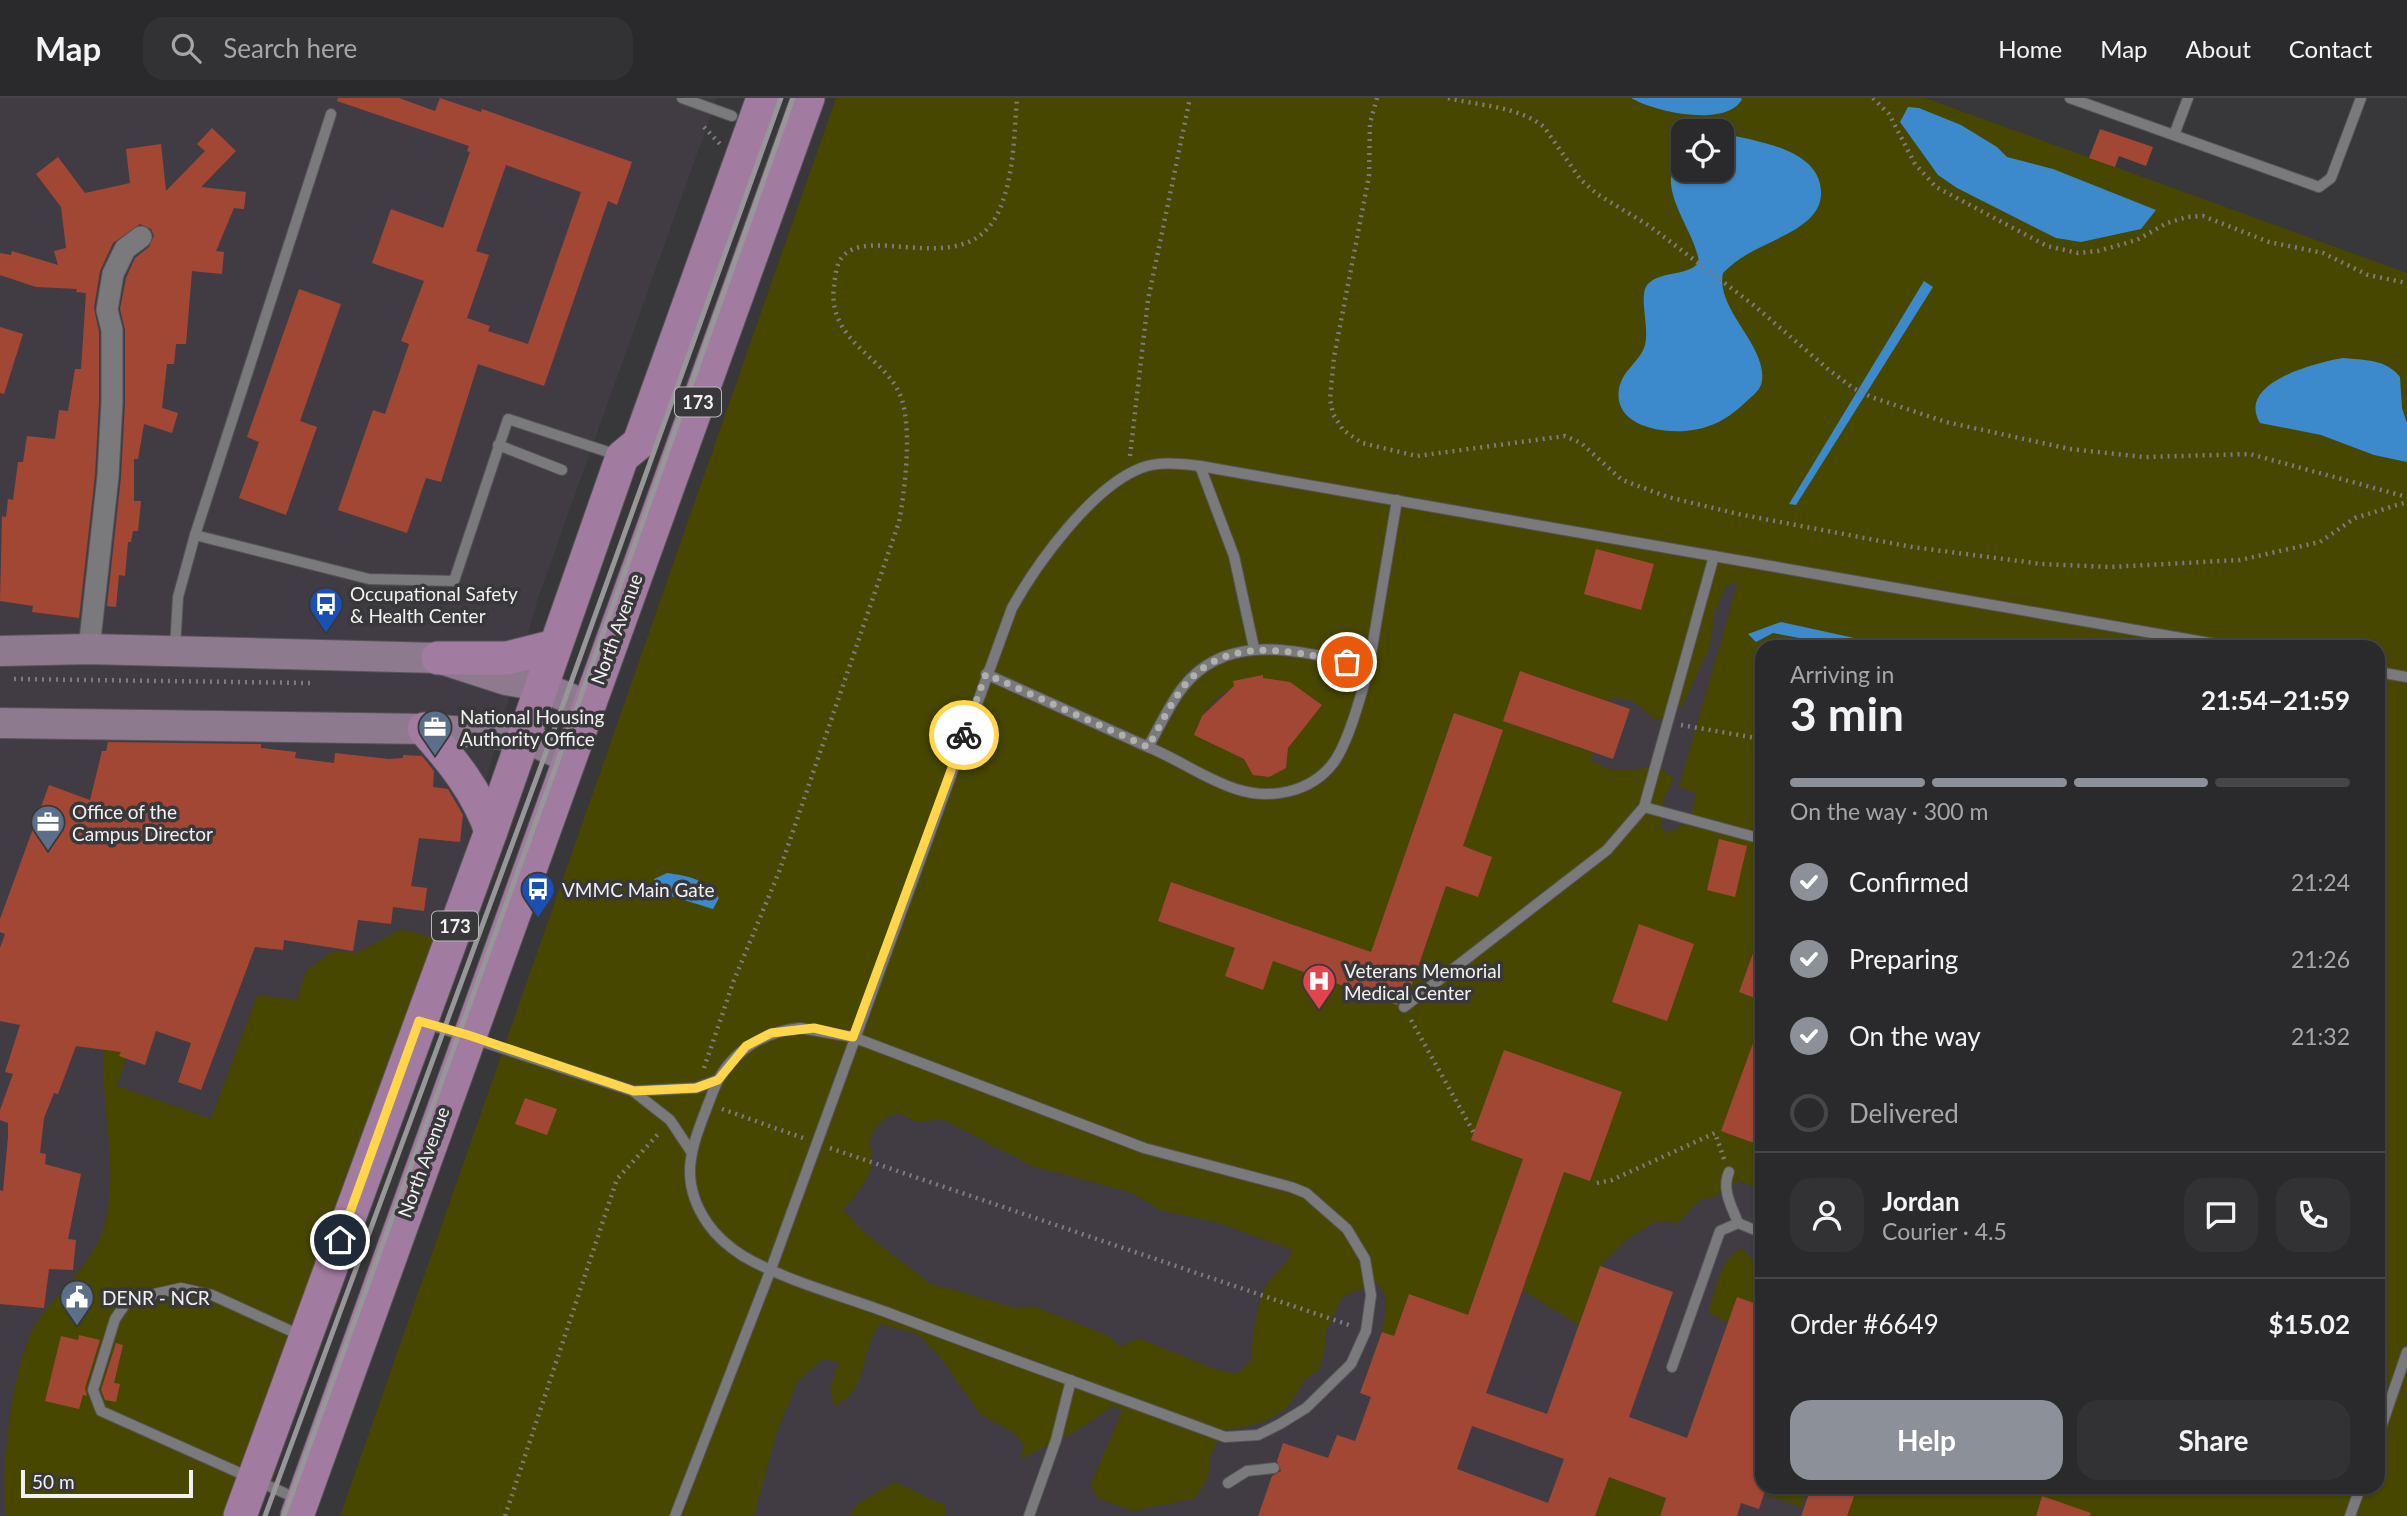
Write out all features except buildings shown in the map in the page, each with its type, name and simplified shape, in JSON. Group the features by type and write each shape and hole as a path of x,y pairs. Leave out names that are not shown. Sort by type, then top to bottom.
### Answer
{"main road":[{"name":"173","path":"240,1516 419,1021 491,831 522,736 622,457 639,443 727,130 763,98"},
{"name":"North Avenue","path":"300,1508 468,1035 808,98"},
{"path":"0,651 89,649 174,653 507,658 555,646"},
{"path":"438,658 506,680 540,686 588,706"},
{"path":"0,723 424,729 522,736 569,758"},
{"path":"424,729 467,782 483,808 491,831"}],"street":[{"path":"89,649 108,476 113,402 112,330 107,310 113,274 125,249 141,237"}],"lane":[{"path":"682,98 727,130"},
{"path":"2070,98 2319,187 2331,178 2361,98"},
{"path":"2174,135 2188,98"},
{"path":"174,653 178,597 195,536 331,114"},
{"path":"195,536 369,579 454,581 505,424 512,418 622,457"},
{"path":"498,445 562,470"},
{"path":"676,1516 771,1269 853,1037 1012,608 1035,568 1077,519 1126,475 1143,467 1167,463 1200,466 2192,640"},
{"path":"1200,466 1234,556 1254,648"},
{"path":"986,674 1234,788 1257,795 1278,795 1300,788 1334,762 1359,704 1369,666 1398,500"},
{"path":"1404,1007 1607,850 1644,807 1670,722 1714,556"},
{"path":"1148,747 1183,688 1194,676 1224,656 1254,648 1369,666"},
{"path":"2385,673 2407,677"},
{"path":"1644,807 1755,837"},
{"path":"419,1021 634,1091 670,1120 692,1153"},
{"path":"814,1028 853,1037 1144,1148 1306,1193 1347,1228 1365,1259 1371,1295 1366,1331 1351,1364 1306,1408 1258,1435 1225,1437 771,1269 730,1247 709,1225 689,1183 692,1153 718,1080 746,1046 771,1033 814,1028"},
{"path":"634,1091 696,1088 718,1080"},
{"path":"1729,1172 1726,1179 1727,1196 1738,1223 1755,1230"},
{"path":"1672,1367 1720,1231 1738,1223"},
{"path":"300,1508 252,1481 101,1411 93,1390 115,1320 128,1300 181,1288 212,1295 304,1338"},
{"path":"2385,1416 2407,1352"},
{"path":"1029,1516 1056,1440 1071,1380"},
{"path":"1228,1483 1247,1471 1274,1468"},
{"path":"2350,1516 2358,1494"}],"path":[{"path":"696,1088 734,980 779,872 899,522 904,495 902,401 895,386 849,339 838,317 833,296 841,259 854,248 870,246 930,250 957,247 986,231 998,214 1006,189 1017,98"},
{"path":"1126,475 1148,300 1190,98"},
{"path":"1377,98 1370,123 1369,176 1334,357 1330,398 1333,414 1343,430 1362,443 1417,456 1565,436 1581,443 1622,480 1668,497 1912,547 2042,564 2110,567 2240,560 2320,542 2355,518 2407,500"},
{"path":"1448,98 1520,113 1536,120 1581,180 1724,282 1853,388 1871,397 1946,422 2070,449 2145,457 2250,454 2407,500"},
{"path":"1873,98 1889,114 1915,164 1936,187 2047,246 2078,253 2098,251 2137,240 2167,223 2203,216 2269,242 2323,253 2368,275 2407,283"},
{"path":"1670,722 1755,739"},
{"path":"1404,1007 1474,1133"},
{"path":"708,1104 1366,1331"},
{"path":"505,1516 617,1179 670,1120"},
{"path":"1597,1183 1612,1180 1715,1133 1729,1172"}],"shaded area":[{"path":"0,98 717,98 538,598 440,940 226,1516 0,1516"},
{"path":"836,98 1925,98 2407,273 2407,1516 1847,1516 1855,1494 2385,1494 2385,640 1755,640 1755,953 1739,992 1755,998 1755,1037 1721,1131 1755,1143 1755,1187 1738,1181 1712,1198 1701,1199 1678,1223 1656,1221 1626,1240 1600,1266 1579,1325 1522,1290 1564,1172 1590,1181 1621,1092 1504,1050 1472,1140 1523,1159 1468,1315 1409,1294 1394,1336 1382,1332 1386,1299 1376,1283 1343,1296 1326,1331 1324,1354 1318,1371 1304,1382 1284,1409 1269,1419 1225,1429 1211,1453 1208,1477 1195,1498 1133,1511 1097,1498 1091,1484 1122,1410 1113,1406 1080,1429 1022,1458 1023,1444 1014,1433 980,1414 941,1358 918,1334 880,1324 873,1335 858,1381 845,1400 834,1406 830,1387 839,1362 823,1359 797,1382 776,1434 754,1516 340,1516","holes":["1738,582 1679,786 1695,793 1695,800 1688,818 1667,833 1661,827 1663,800 1674,778 1657,766 1624,770 1608,768 1592,761 1592,752 1505,722 1521,671 1605,700 1622,698 1634,702 1657,721 1682,706 1710,646 1714,614 1726,586","1262,675 1263,680 1290,682 1321,705 1288,748 1286,768 1269,777 1253,775 1248,761 1194,735 1209,707 1220,696 1234,688 1233,681","1454,713 1503,730 1463,846 1492,857 1478,896 1446,886 1404,1007 1273,961 1262,989 1226,976 1235,948 1158,921 1171,882 1371,952","897,1113 918,1122 942,1119 1032,1166 1130,1192 1162,1211 1215,1222 1293,1250 1263,1291 1251,1360 1237,1374 1217,1370 1138,1338 1120,1347 1109,1336 1033,1306 1016,1308 929,1283 866,1234 843,1210 870,1170 872,1162 869,1142 876,1127"]},
{"name":"Veterans Memorial Medical Center","path":"1743,568 1755,726 1755,1494 2343,1494 2335,1516 697,1516 1017,616"},
{"path":"402,929 440,940 226,1516 6,1516 5,1472 10,1415 29,1337 46,1309 91,1253 103,1229 108,1209 110,1168 103,1066 113,1008 144,1000 117,1086 211,1119 257,995 297,1000 306,971 333,951 356,953"},
{"path":"1741,1248 1752,1260 1755,1259 1755,1303 1737,1297 1728,1323 1708,1312 1723,1268"},
{"path":"1609,1477 1666,1498 1660,1516 1595,1516"},
{"path":"895,1482 946,1506 945,1516 849,1516 857,1504"},
{"path":"1764,1494 1806,1494 1801,1507"}],"water":[{"path":"1631,98 1742,99 1734,108 1722,113 1690,115 1656,108"},
{"path":"1908,107 1919,108 1961,125 1997,147 2007,157 2053,169 2156,210 2141,229 2081,242 2056,238 1957,188 1938,175 1900,122"},
{"path":"1734,136 1783,149 1797,156 1809,165 1817,176 1821,191 1814,213 1801,226 1749,253 1723,273 1726,300 1757,354 1762,381 1758,391 1730,416 1706,427 1679,431 1649,428 1636,422 1626,414 1620,403 1619,389 1623,377 1638,358 1646,341 1644,297 1647,285 1659,277 1688,270 1699,262 1696,248 1672,192 1671,182 1734,182"},
{"path":"1924,281 1933,287 1796,505 1789,504"},
{"path":"2343,358 2381,364 2400,377 2402,408 2407,423 2407,462 2374,455 2321,435 2260,423 2255,409 2259,397 2268,386 2298,370"},
{"path":"1781,622 1863,640 1810,640 1773,633 1755,641 1748,634"},
{"path":"667,873 689,877 708,886 719,898 713,909 658,892 654,879"}],"railway":[{"path":"265,1516 541,766 781,98"},
{"path":"284,1516 555,769 793,98"}],"way so far":[{"path":"964,735 986,674 1148,747 1183,688 1208,665 1224,656 1254,648 1302,653 1347,662"}],"place":[{"name":"Occupational Safety & Health Center","path":"326,634"},
{"name":"National Housing Authority Office","path":"435,757"},
{"name":"Office of the Campus Director","path":"48,852"},
{"name":"VMMC Main Gate","path":"538,919"},
{"name":"Veterans Memorial Medical Center","path":"1319,1011"},
{"name":"DENR - NCR","path":"77,1327"}],"route":[{"path":"340,1240 419,1021 634,1091 696,1088 718,1080 746,1046 771,1033 814,1028 853,1037 964,735"}]}
